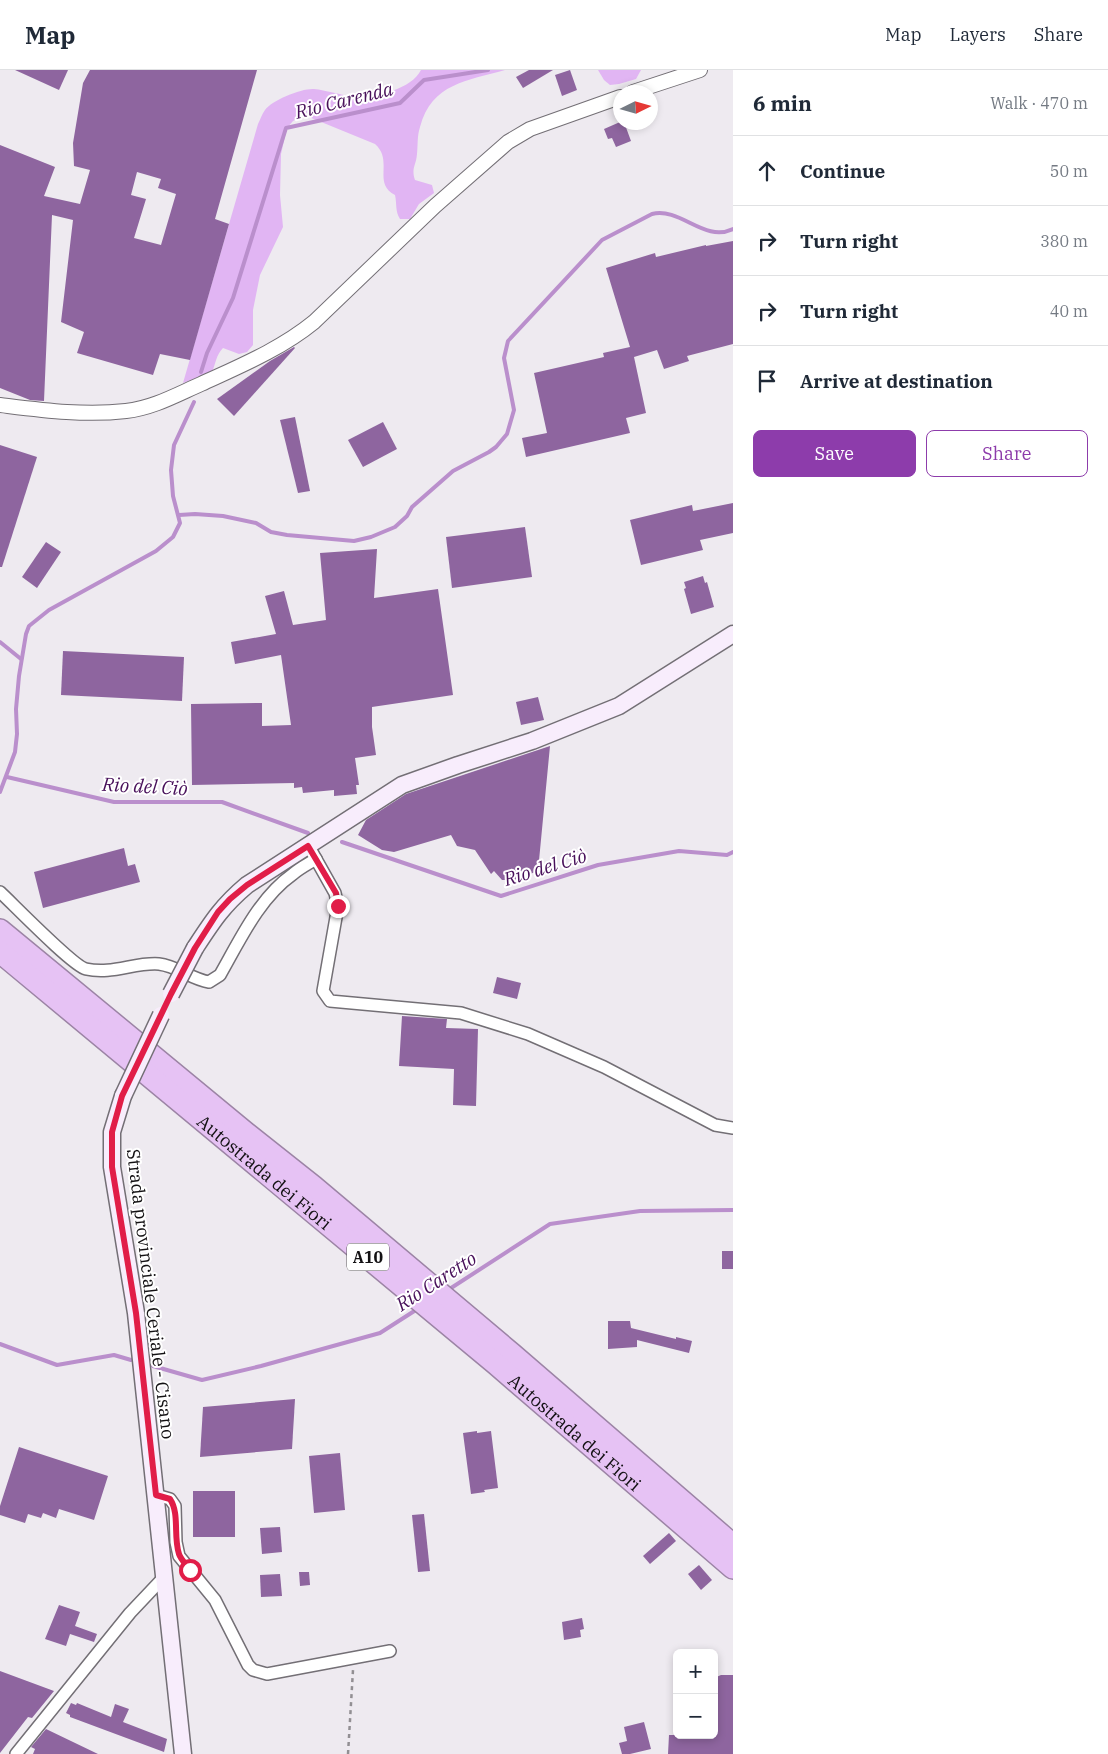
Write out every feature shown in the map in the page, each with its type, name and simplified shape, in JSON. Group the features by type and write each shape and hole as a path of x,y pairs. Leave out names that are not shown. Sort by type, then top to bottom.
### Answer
{"highway":[{"name":"Autostrada dei Fiori","path":"0,930 246,1133 322,1193 733,1545"},
{"name":"Autostrada dei Fiori","path":"0,952 496,1364 733,1568"}],"main road":[{"name":"Strada provinciale Ceriale - Cisano","path":"183,1754 136,1313 111,1149 112,1132 122,1096 171,994 195,948 218,912 230,899 247,885 312,852 402,785 532,741 619,706 733,634"}],"street":[{"path":"654,85 700,70"},
{"path":"0,405 61,412 124,411 148,408 255,359 300,334 314,322 435,206 508,142 530,129 613,99"},
{"path":"0,892 84,969 115,970 156,964 169,966 198,980 209,982 220,976 258,909 312,852 336,893 338,906 322,991 330,1001 461,1013 528,1034 604,1067 714,1125 733,1128"},
{"path":"156,1495 170,1499 175,1506 176,1542 179,1556 215,1600 245,1659 253,1670 267,1674 390,1651"},
{"path":"16,1754 130,1613 165,1576"}],"path":[{"path":"348,1754 353,1658"}],"shaded area":[{"path":"421,70 505,70 453,86 433,101 426,112 419,130 413,173 415,180 432,185 434,193 419,204 410,219 400,219 395,195 388,190 385,184 383,157 375,144 309,117 300,117 293,121 287,128 281,154 280,195 283,227 260,275 253,310 253,345 247,352 239,354 223,348 217,356 212,372 183,383 258,124 265,110 280,99 309,89 352,96 381,94 409,83"},
{"path":"598,70 641,70 636,79 610,85 604,80"}],"building":[{"path":"15,70 68,70 59,90"},
{"path":"90,70 257,70 215,219 229,224 190,360 160,354 153,375 77,353 84,332 61,322 73,220 52,215 44,401 30,400 0,388 0,145 55,167 44,196 80,204 90,170 74,166 73,143 83,83","holes":["137,172 161,179 158,188 176,194 161,245 134,238 146,199 131,195"]},
{"path":"529,70 553,70 523,88 516,77"},
{"path":"570,70 577,90 562,96 555,75"},
{"path":"613,125 613,130 627,130 631,141 616,147 612,138 608,139 604,129"},
{"path":"733,241 733,344 687,356 689,361 664,369 657,350 634,357 646,413 626,418 630,433 526,457 522,438 547,433 534,373 604,357 603,353 630,347 606,268 655,253 656,257 706,245"},
{"path":"294,347 234,416 217,399 270,361"},
{"path":"295,417 310,491 298,493 280,420"},
{"path":"383,422 397,449 363,467 348,440"},
{"path":"0,445 37,457 2,567 0,567"},
{"path":"733,503 733,533 700,540 703,550 641,565 630,520 692,505 693,511"},
{"path":"525,527 532,577 452,588 446,537"},
{"path":"46,542 61,552 37,588 22,577"},
{"path":"377,549 374,598 438,589 453,695 372,707 372,727 376,755 355,758 359,785 356,785 357,794 334,796 334,790 303,793 302,787 294,788 294,783 192,785 191,704 262,703 262,726 291,725 281,655 235,664 231,642 276,634 265,596 284,591 293,625 326,620 320,553"},
{"path":"703,576 705,583 707,582 714,607 691,614 684,582"},
{"path":"63,651 184,657 182,701 61,695"},
{"path":"538,697 544,720 521,725 516,702"},
{"path":"550,746 538,871 514,880 502,880 494,871 491,874 475,850 457,846 451,835 394,852 382,850 358,835 366,820 406,794"},
{"path":"124,848 128,866 135,864 140,882 43,908 34,872"},
{"path":"497,977 521,983 517,999 493,993"},
{"path":"402,1016 447,1019 446,1028 478,1029 476,1106 453,1105 454,1069 399,1066"},
{"path":"722,1251 733,1251 733,1269 722,1269"},
{"path":"608,1321 630,1321 631,1328 692,1341 689,1353 637,1340 637,1347 608,1349"},
{"path":"295,1399 292,1449 200,1457 203,1407"},
{"path":"477,1431 477,1433 491,1431 498,1488 471,1494 463,1433"},
{"path":"19,1447 108,1476 94,1520 59,1509 56,1518 43,1513 41,1518 28,1514 25,1523 0,1515 0,1506"},
{"path":"340,1453 345,1510 314,1513 309,1456"},
{"path":"193,1491 235,1491 235,1537 193,1537"},
{"path":"424,1514 430,1571 418,1572 412,1515"},
{"path":"280,1527 282,1552 262,1554 260,1528"},
{"path":"669,1533 676,1541 650,1564 643,1556"},
{"path":"699,1565 712,1580 701,1590 688,1574"},
{"path":"299,1572 309,1572 310,1585 300,1586"},
{"path":"280,1574 282,1596 261,1597 260,1575"},
{"path":"59,1605 80,1612 75,1626 97,1634 94,1642 70,1634 66,1646 45,1639"},
{"path":"582,1618 584,1629 580,1630 581,1637 564,1640 562,1622"},
{"path":"0,1671 54,1691 32,1718 28,1717 0,1753"},
{"path":"733,1675 733,1754 668,1754 669,1735 673,1735 673,1739 718,1739 718,1676"},
{"path":"71,1703 76,1705 77,1703 111,1717 115,1704 129,1709 123,1722 167,1739 164,1752 70,1717 66,1713"},
{"path":"644,1722 651,1749 622,1754 619,1743 627,1741 624,1727"},
{"path":"46,1729 98,1754 33,1754 35,1749 31,1747"}],"waterway":[{"name":"Rio Carenda","path":"201,372 207,353 233,298 286,128 400,103 424,80 488,70"},
{"path":"179,515 223,516 256,523 271,532 354,541 371,537 395,527 407,516 412,507 453,471 489,452 507,434 514,410 504,358 508,341 602,240 652,214 663,213 673,215 712,232 733,229"},
{"path":"0,792 15,752 19,676 29,626 49,610 156,551 173,537 180,523 173,496 171,470 174,445 194,402"},
{"path":"0,642 21,659"},
{"name":"Rio del Ciò","path":"7,777 114,802 222,802 308,833"},
{"name":"Rio del Ciò","path":"342,842 501,896 598,865 679,851 727,855 733,852"},
{"name":"Rio Caretto","path":"448,1290 550,1224 640,1211 733,1210"},
{"name":"Rio Caretto","path":"153,1366 202,1380 261,1366 380,1333 419,1308"},
{"name":"Rio Caretto","path":"0,1344 57,1365 114,1355 131,1360"}],"route":[{"path":"190,1570 179,1556 176,1542 175,1506 170,1499 156,1495 136,1313 112,1167 112,1132 122,1096 171,994 195,948 218,912 230,899 247,885 308,846 336,893 338,906"}]}
